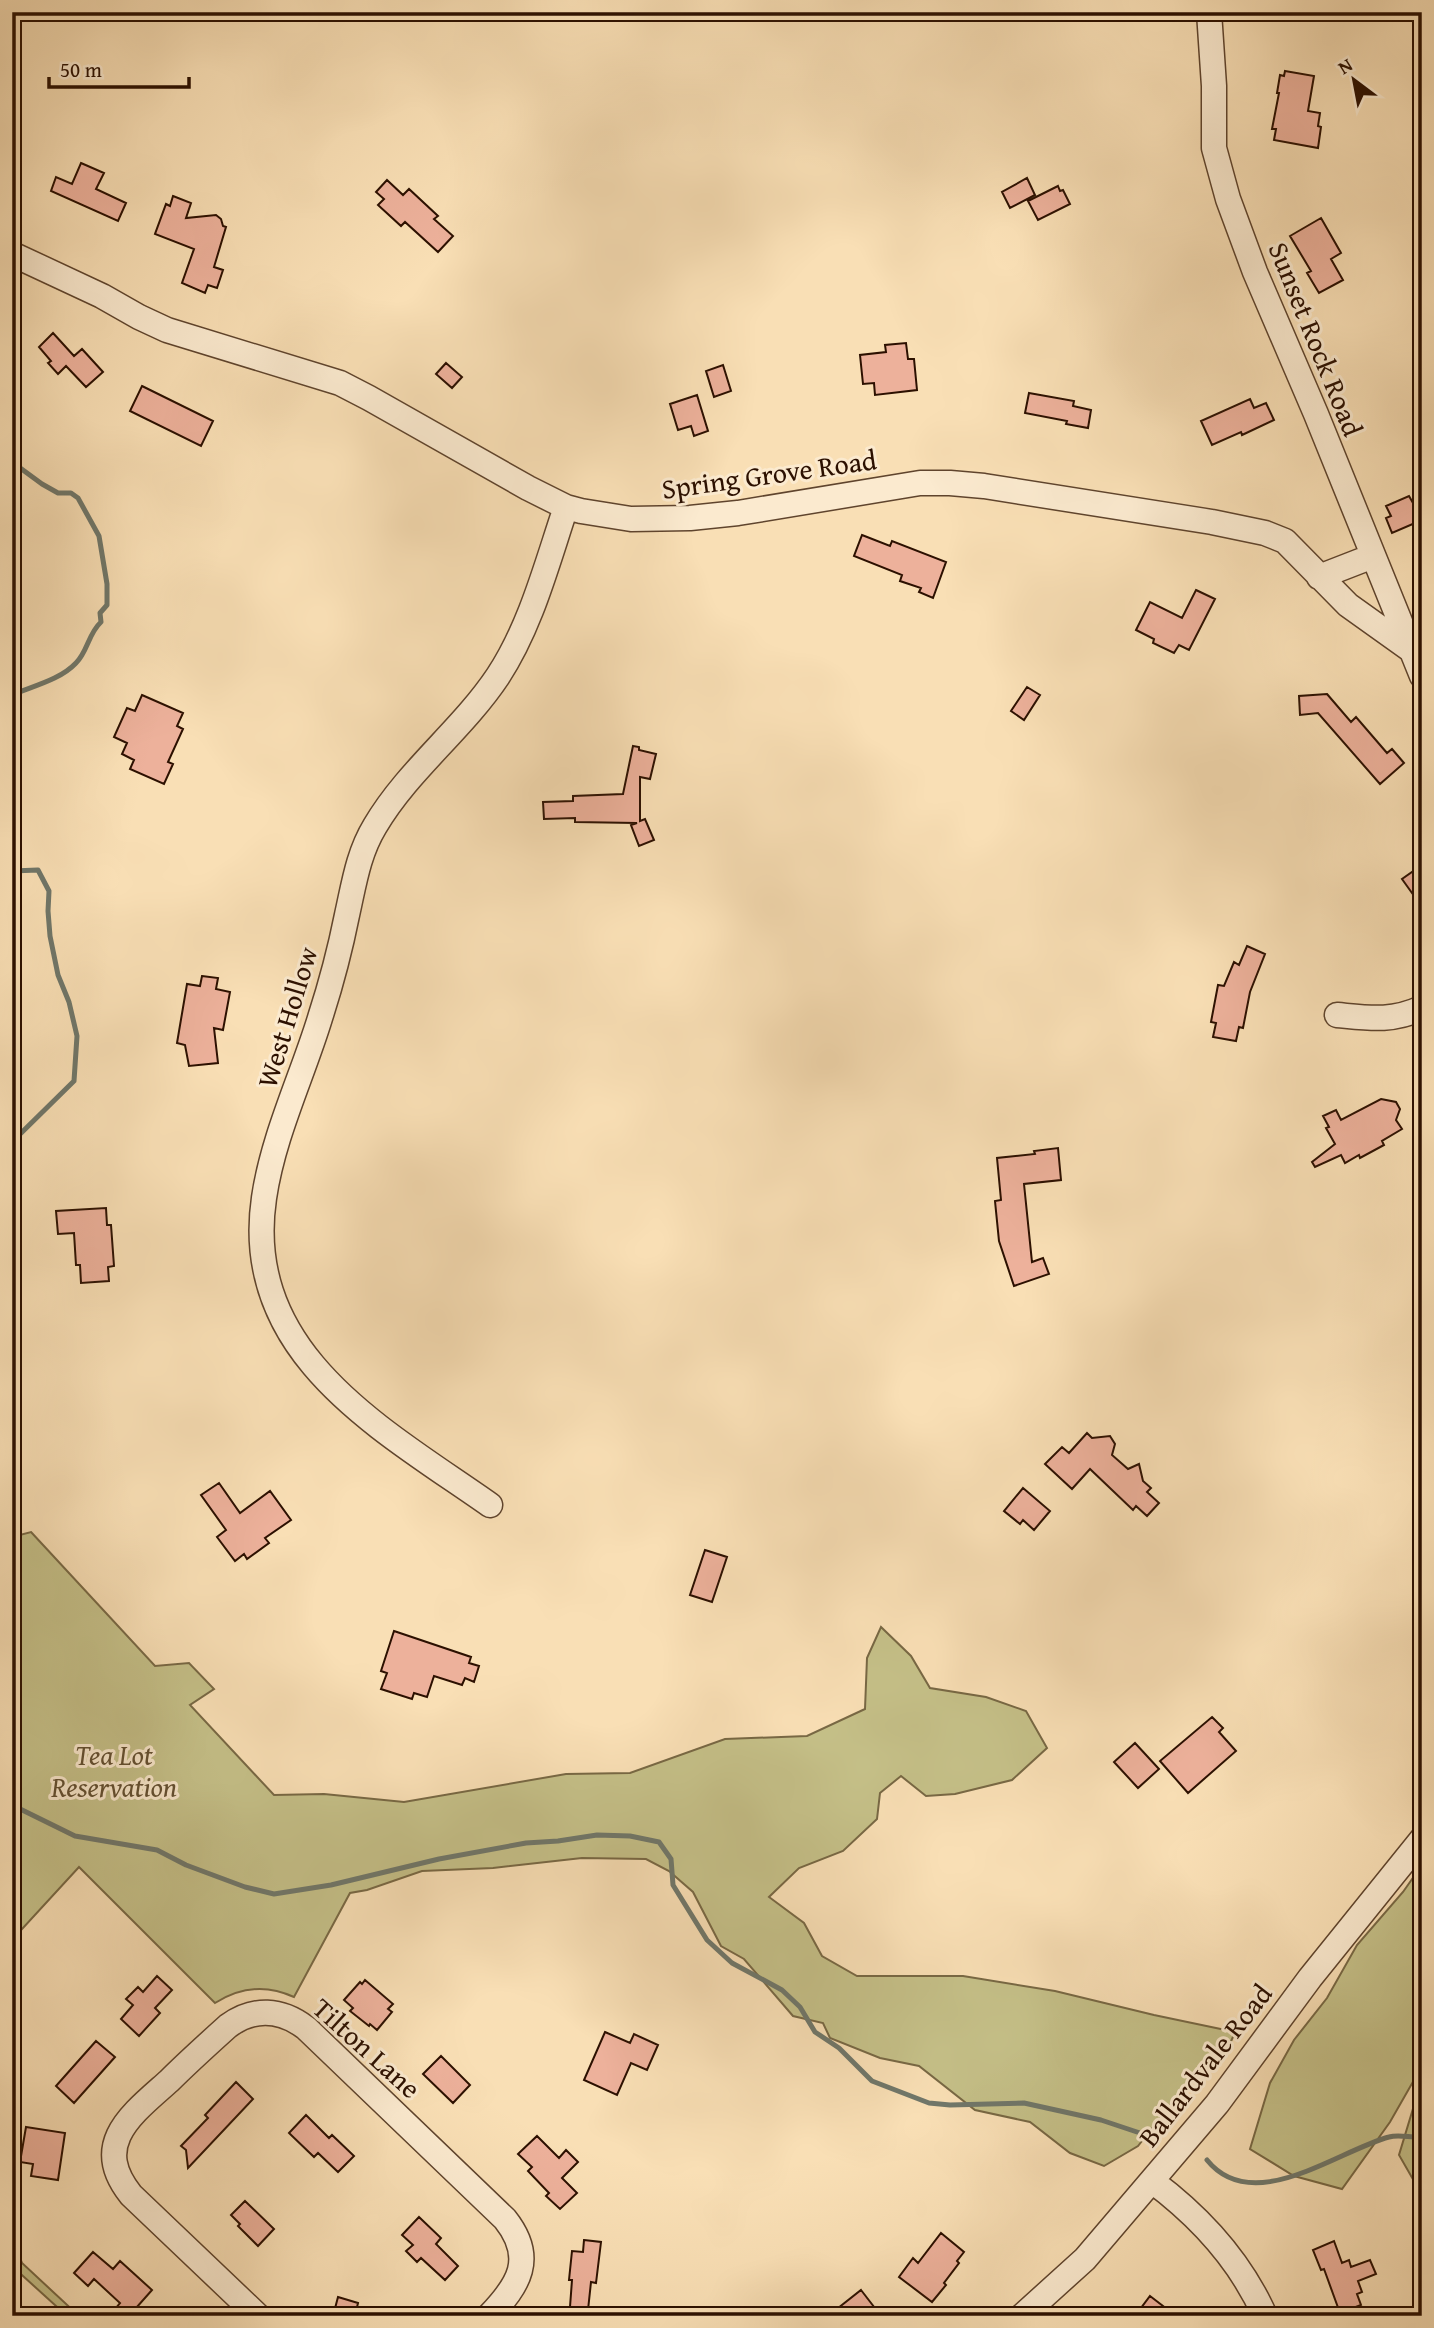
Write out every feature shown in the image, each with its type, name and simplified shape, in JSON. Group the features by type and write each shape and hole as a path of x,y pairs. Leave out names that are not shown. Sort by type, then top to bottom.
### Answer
{"street":[{"name":"Sunset Rock Road","path":"1209,12 1214,86 1214,148 1228,199 1255,272 1422,676"},
{"name":"Spring Grove Road","path":"12,254 167,330 340,383 566,507 631,519 690,519 920,483 950,482 1212,522 1265,533 1285,541 1348,605 1411,650"},
{"name":"West Hollow","path":"490,1505 352,1406 309,1362 283,1320 272,1289 263,1245 262,1213 274,1156 320,1018 362,851 390,802 471,710 505,665 529,613 566,507"},
{"path":"1319,577 1373,556"},
{"path":"1336,1015 1383,1019 1422,1008"},
{"name":"Ballardvale Road","path":"1022,2316 1085,2259 1217,2104 1310,1978 1422,1839"},
{"name":"Tilton Lane","path":"258,2316 131,2195 119,2176 115,2153 120,2131 134,2112 228,2026 237,2019 260,2012 284,2015 306,2028 513,2229 522,2253 518,2278 513,2290 489,2316"},
{"path":"1152,2181 1170,2194 1224,2250 1242,2273 1265,2316"}],"green space":[{"name":"Tea Lot Reservation","path":"31,1532 155,1666 189,1663 214,1689 190,1705 274,1795 324,1794 404,1802 566,1774 630,1773 725,1739 807,1736 865,1709 867,1658 881,1627 911,1656 930,1688 986,1697 1026,1711 1047,1748 1012,1780 955,1794 926,1796 901,1776 880,1793 877,1819 843,1851 799,1868 769,1897 804,1923 822,1956 857,1976 963,1976 1055,1991 1235,2032 1227,2051 1195,2074 1138,2146 1104,2166 1070,2153 1030,2122 975,2110 919,2066 880,2058 830,2038 823,2023 793,2016 744,1959 721,1946 693,1892 669,1871 646,1859 582,1858 493,1868 422,1871 350,1893 294,1997 273,1990 253,1989 234,1993 215,2003 79,1867 12,1940 12,1537"},
{"path":"1422,1865 1422,2066 1390,2122 1342,2189 1294,2176 1250,2149 1270,2083 1294,2040 1327,1998 1357,1945 1403,1892"},
{"path":"1422,2088 1422,2195 1399,2155"},
{"path":"12,2236 22,2263 79,2316 67,2316 12,2266"}],"building":[{"path":"1285,71 1314,76 1308,111 1320,113 1318,148 1274,140 1276,129 1272,129 1277,93 1280,75 1284,76"},
{"path":"81,163 104,173 96,189 126,203 118,221 51,191 56,177 72,184"},
{"path":"1027,178 1035,195 1010,208 1002,192"},
{"path":"387,180 403,195 409,189 438,216 434,219 453,236 438,252 405,222 401,226 378,205 384,199 376,192"},
{"path":"1058,186 1070,204 1038,220 1028,201"},
{"path":"173,196 191,203 186,218 216,215 226,227 214,267 223,270 217,288 208,285 205,293 182,283 194,249 155,234 166,204 170,206"},
{"path":"1321,218 1341,253 1331,259 1343,280 1319,293 1307,273 1311,271 1290,236"},
{"path":"53,333 74,356 82,349 103,372 86,387 66,366 58,374 39,347"},
{"path":"906,343 908,359 914,359 917,390 875,395 874,383 863,384 860,355 886,352 885,345"},
{"path":"446,363 462,377 452,388 436,374"},
{"path":"723,365 731,391 714,397 706,371"},
{"path":"142,386 213,421 201,446 130,411"},
{"path":"1029,393 1074,401 1073,406 1091,410 1088,428 1025,413"},
{"path":"697,395 708,431 694,436 691,426 678,430 670,404"},
{"path":"1250,399 1254,408 1266,403 1274,420 1212,445 1201,421"},
{"path":"1409,496 1413,503 1422,499 1422,520 1392,533 1386,518 1391,516 1386,506"},
{"path":"862,535 890,546 892,541 946,562 933,598 919,592 921,588 900,581 902,575 854,556"},
{"path":"1196,590 1215,599 1189,650 1179,645 1174,653 1153,643 1154,639 1136,630 1150,602 1182,618"},
{"path":"1027,687 1040,695 1024,720 1011,711"},
{"path":"1327,694 1351,722 1356,717 1387,753 1392,749 1404,763 1380,784 1318,713 1300,715 1299,696"},
{"path":"142,695 183,713 177,726 183,729 168,762 173,764 164,784 130,769 134,760 122,754 127,743 114,737 127,708 135,711"},
{"path":"633,746 656,754 650,779 640,777 640,821 645,819 654,840 639,846 631,825 637,823 575,822 575,818 544,819 543,802 573,801 573,796 623,794"},
{"path":"1422,865 1422,907 1402,879"},
{"path":"1247,946 1265,954 1250,992 1243,1028 1239,1027 1236,1041 1213,1037 1216,1023 1211,1022 1218,985 1224,986 1234,962 1239,965"},
{"path":"202,976 218,978 216,989 230,992 223,1030 214,1028 218,1063 189,1066 185,1045 177,1043 187,984 200,986"},
{"path":"1381,1099 1396,1102 1400,1109 1396,1120 1402,1129 1382,1141 1384,1145 1360,1158 1359,1155 1345,1163 1341,1155 1315,1167 1312,1162 1335,1144 1323,1116 1336,1110 1341,1120"},
{"path":"1058,1148 1061,1180 1024,1184 1032,1262 1043,1258 1049,1274 1014,1286 999,1241 995,1201 1001,1200 997,1158 1035,1154 1034,1151"},
{"path":"106,1208 107,1225 111,1225 114,1266 108,1267 109,1281 81,1283 80,1265 76,1265 74,1233 58,1234 56,1211"},
{"path":"1087,1433 1092,1438 1110,1436 1115,1444 1112,1455 1128,1469 1139,1464 1143,1481 1151,1488 1147,1492 1159,1503 1147,1516 1136,1506 1133,1510 1090,1469 1072,1489 1045,1464 1062,1447 1069,1453"},
{"path":"219,1483 240,1513 270,1491 291,1520 265,1538 269,1543 247,1559 244,1554 235,1561 217,1537 226,1530 201,1495"},
{"path":"1023,1488 1050,1511 1034,1530 1023,1520 1020,1524 1004,1511"},
{"path":"705,1550 727,1557 712,1602 690,1595"},
{"path":"394,1631 471,1657 469,1663 479,1666 474,1682 465,1678 462,1685 434,1676 427,1697 414,1693 412,1699 381,1689 387,1673 381,1671"},
{"path":"1212,1717 1223,1728 1219,1732 1236,1751 1188,1793 1160,1761"},
{"path":"1135,1743 1159,1769 1138,1788 1114,1762"},
{"path":"157,1976 172,1990 155,2008 160,2013 139,2036 121,2019 133,2005 126,1999 138,1987 143,1992"},
{"path":"365,1980 393,2004 388,2009 392,2012 377,2030 350,2011 353,2008 344,2000"},
{"path":"605,2032 630,2043 634,2034 658,2045 647,2070 631,2063 617,2095 584,2080"},
{"path":"96,2041 115,2057 74,2103 56,2086"},
{"path":"441,2056 470,2085 453,2103 423,2074"},
{"path":"236,2082 253,2099 188,2168 186,2150 181,2146 208,2118 205,2115"},
{"path":"306,2115 329,2138 332,2135 354,2156 338,2172 318,2153 314,2157 289,2133"},
{"path":"26,2127 65,2133 58,2180 31,2176 33,2164 20,2162"},
{"path":"537,2136 559,2158 566,2150 578,2162 562,2178 577,2193 560,2209 546,2196 549,2193 528,2171 532,2167 518,2154"},
{"path":"245,2201 274,2229 258,2246 231,2215"},
{"path":"419,2217 441,2238 436,2244 458,2266 445,2280 421,2258 417,2262 406,2251 413,2245 402,2235"},
{"path":"941,2233 964,2252 944,2283 946,2285 932,2302 899,2277 913,2258 918,2263"},
{"path":"584,2240 601,2242 596,2283 591,2282 588,2310 570,2307 572,2251 583,2252"},
{"path":"1334,2241 1342,2263 1349,2260 1351,2267 1370,2260 1376,2274 1358,2281 1362,2292 1357,2294 1361,2305 1340,2313 1324,2269 1321,2270 1313,2250"},
{"path":"93,2252 113,2269 120,2261 152,2290 129,2316 116,2308 120,2303 94,2279 88,2286 74,2273"},
{"path":"861,2290 881,2316 828,2316"},
{"path":"1150,2296 1176,2316 1135,2316"},
{"path":"338,2297 358,2303 355,2316 333,2316"}],"waterway":[{"path":"12,462 58,493 71,493 78,498 99,536 107,584 107,605 100,613 101,622 76,663 54,678 12,695"},
{"path":"12,871 38,870 49,891 50,936 58,975 69,1002 77,1036 74,1081 12,1142"},
{"path":"12,1805 75,1836 157,1850 186,1865 245,1887 274,1894 331,1885 439,1859 526,1843 597,1835 630,1836 659,1842 671,1859 673,1885 707,1940 732,1963 782,1990 800,2007 815,2032 839,2048 872,2081 929,2103 1024,2103 1101,2120 1143,2134"},
{"path":"1207,2160 1226,2176 1248,2182 1271,2181 1296,2175 1389,2137 1422,2137"}]}
